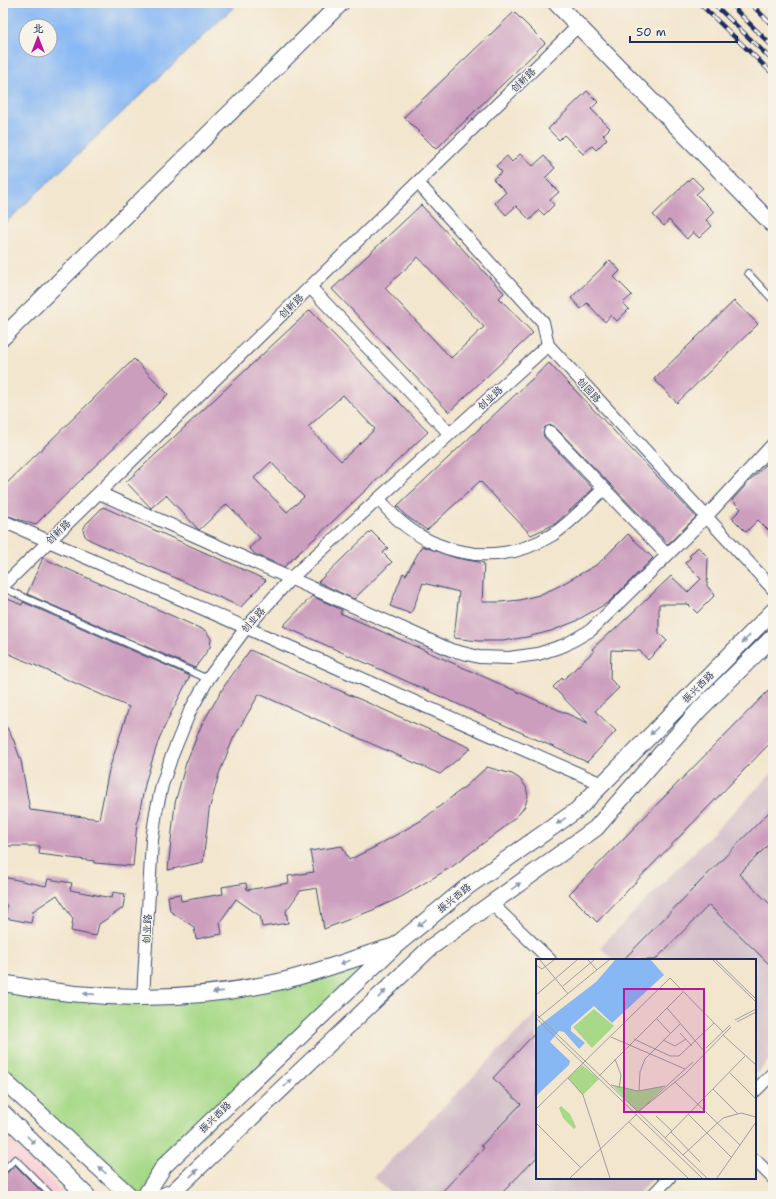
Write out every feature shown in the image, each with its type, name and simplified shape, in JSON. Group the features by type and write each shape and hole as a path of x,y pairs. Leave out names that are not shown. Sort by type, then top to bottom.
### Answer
{"main road":[{"path":"3,337 341,3"},
{"path":"556,3 773,226"},
{"name":"振兴西路","path":"145,1196 164,1166 395,946 467,887 578,810 773,611"},
{"name":"振兴西路","path":"163,1196 173,1192 431,947 596,828 699,710 773,637"},
{"path":"3,982 42,990 76,994 143,997 212,993 279,982 395,946"},
{"path":"3,1080 130,1196"},
{"path":"3,1113 87,1196"}],"street":[{"name":"创新路","path":"3,587 578,26"},
{"path":"418,183 543,322 548,345"},
{"path":"310,287 450,434"},
{"name":"创业路","path":"143,997 152,840 156,812 162,785 176,745 190,711 208,680 246,628 291,578 548,345"},
{"name":"创园路","path":"548,345 773,589"},
{"path":"550,432 667,555"},
{"path":"99,493 451,650 479,657 509,658 538,654 565,645 591,630 706,517 773,444"},
{"path":"379,498 388,510 408,529 434,544 463,552 493,554 524,548 553,534 604,489"},
{"path":"3,521 602,784"},
{"path":"492,904 549,959"},
{"path":"756,1090 773,1074"},
{"path":"756,1161 773,1178"},
{"path":"652,1196 669,1179"}],"lane":[{"path":"748,273 773,300"},
{"path":"3,587 208,680"},
{"path":"3,1171 15,1159 52,1196"},
{"path":"3,1193 6,1196"}],"shaded area":[{"path":"773,772 773,1056 756,1074 756,959 612,959 600,947"},
{"path":"536,1013 536,1179 652,1179 636,1196 394,1196 374,1177"},
{"path":"3,1132 67,1196 3,1196"}],"green space":[{"path":"395,946 142,1196 131,1196 3,1075 3,982 59,992 211,993"}],"water":[{"path":"3,3 238,3 3,225"}],"building":[{"path":"514,12 545,43 436,149 404,117"},
{"path":"587,91 598,102 591,109 610,128 603,135 607,139 596,150 592,146 583,154 564,135 559,140 548,129"},
{"path":"520,154 533,166 544,156 555,168 545,178 559,192 550,200 554,205 544,215 539,210 530,220 516,206 506,215 495,203 506,192 493,179 502,172 496,166 507,156 512,162"},
{"path":"692,177 703,188 696,194 714,212 706,220 712,226 699,238 693,232 687,239 669,220 664,226 653,215"},
{"path":"421,205 504,293 499,298 533,333 449,412 332,289","holes":["418,257 484,327 451,358 385,288"]},
{"path":"610,260 620,271 614,277 632,295 623,303 629,309 617,321 611,315 605,322 587,303 581,309 571,298"},
{"path":"734,301 758,324 677,403 654,379"},
{"path":"310,310 428,432 284,567 255,554 249,548 260,538 227,504 199,530 166,495 151,508 126,482","holes":["343,395 375,429 341,461 308,427","271,462 304,497 287,512 254,478"]},
{"path":"134,359 168,394 35,525 3,514 3,487"},
{"path":"549,363 696,517 668,544 552,425 545,427 543,433 544,437 593,489 555,524 531,535 480,481 427,530 406,516 397,506"},
{"path":"767,463 773,469 773,535 758,520 746,532 732,518 741,509 732,500"},
{"path":"103,507 266,580 241,607 90,540 85,536 83,530 86,524"},
{"path":"371,531 388,548 383,553 392,562 354,599 318,582"},
{"path":"628,534 653,558 609,602 574,622 551,631 503,641 478,641 454,638 459,592 423,583 411,614 390,606 403,573 406,575 422,546 456,558 484,563 482,602 500,602 520,600 539,595 557,587 598,564"},
{"path":"698,547 708,557 707,586 715,595 697,613 688,604 659,604 659,633 667,641 648,660 640,651 611,650 610,679 619,688 595,711 616,731 587,762 283,626 312,596 342,610 340,613 588,723 553,687 562,678 563,680 594,651 592,649 671,576 688,592 701,579 685,563 691,557 689,556"},
{"path":"43,558 206,631 211,639 210,647 195,668 27,594"},
{"path":"3,597 22,605 23,602 190,676 159,739 146,780 137,823 133,866 94,863 94,861 39,854 40,846 3,846 3,720 14,741 21,761 30,810 99,819 109,770 129,707 3,651"},
{"path":"250,650 471,748 440,774 259,694 233,739 219,774 209,810 203,862 168,870 175,803 186,763 202,724 225,685"},
{"path":"773,686 773,740 597,922 569,894"},
{"path":"487,767 512,774 520,779 526,787 528,796 525,806 519,814 502,829 453,866 401,897 373,910 324,929 317,888 300,891 286,911 288,923 262,927 260,916 236,899 220,922 222,934 196,939 194,927 170,911 168,896 180,894 181,901 223,894 222,887 246,883 247,890 289,883 288,876 314,872 310,851 342,846 349,860 422,820 466,786"},
{"path":"773,808 773,840 739,874 773,907 773,968 709,905 656,959 624,959"},
{"path":"3,877 46,886 48,879 72,883 70,890 112,898 113,892 125,894 123,908 99,924 96,936 71,931 73,919 57,895 33,911 31,923 5,918 7,906 3,900"},
{"path":"536,1032 536,1158 499,1196 438,1196 484,1148 481,1146 521,1104 493,1078"},
{"path":"15,1165 46,1196 12,1196 3,1187 3,1177"}],"railway":[{"path":"699,3 773,74"},
{"path":"713,3 773,61"},
{"path":"729,3 773,47"},
{"path":"750,3 773,26"}]}
